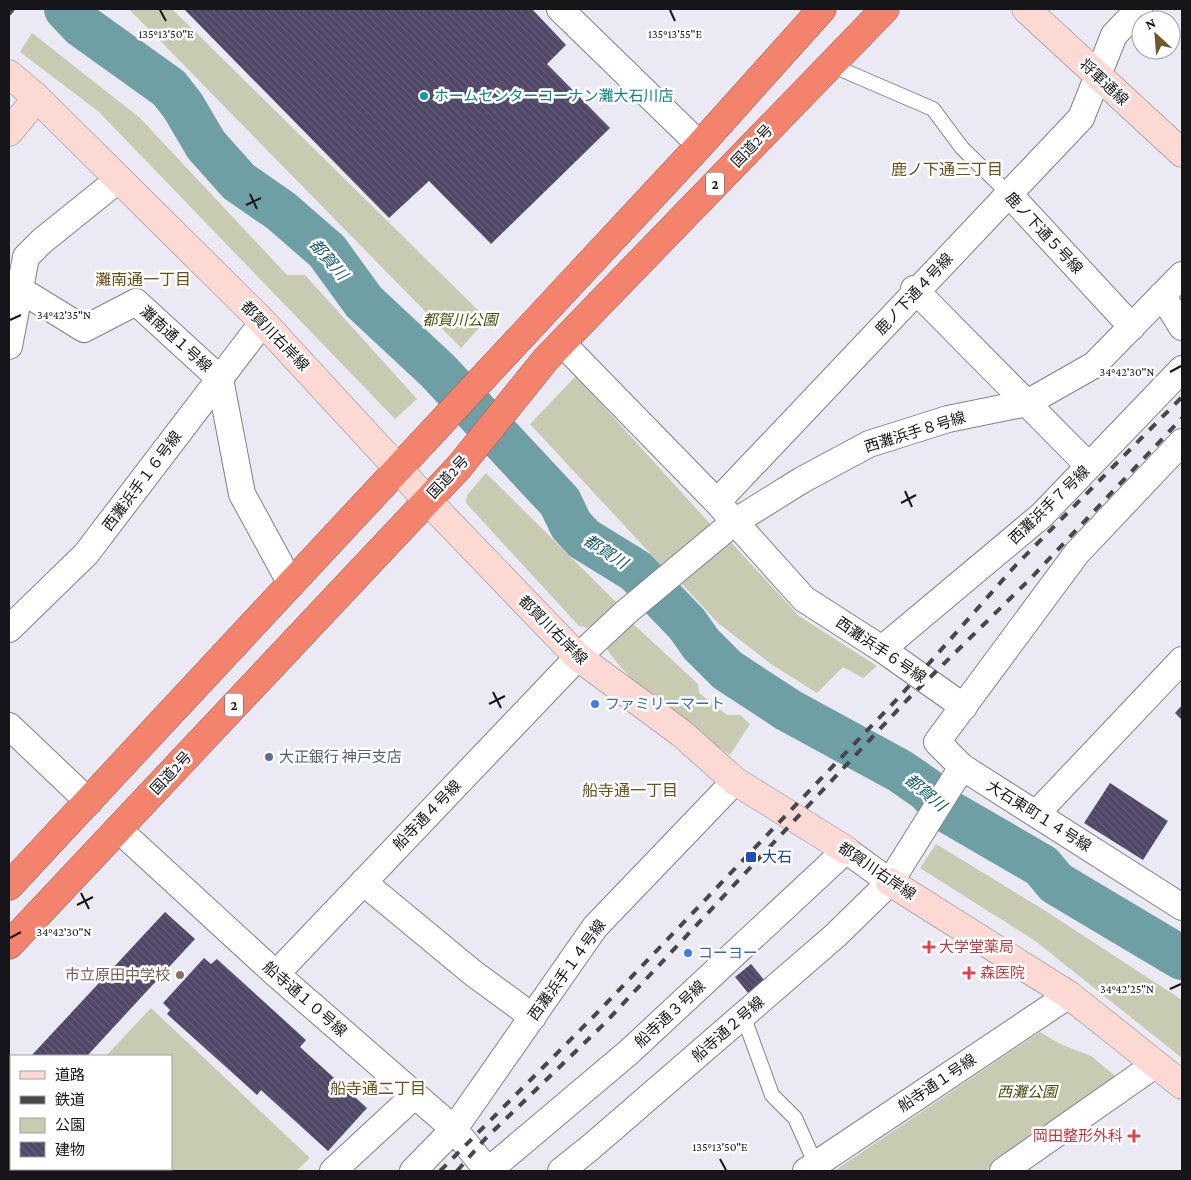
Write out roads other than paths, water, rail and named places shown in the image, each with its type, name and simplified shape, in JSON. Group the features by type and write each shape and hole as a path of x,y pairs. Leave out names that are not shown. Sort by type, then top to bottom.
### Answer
{"highway":[{"path":"9,886 430,435 517,338 700,145 822,9"},
{"name":"国道2号","path":"9,945 459,467 554,351 885,9"}],"street":[{"path":"560,9 700,145"},
{"name":"鹿ノ下通４号線","path":"717,502 915,290 1081,118 1099,78 1114,35 1139,9"},
{"name":"将軍通線","path":"1038,13 1099,78 1182,153"},
{"name":"都賀川右岸線","path":"9,74 37,98 263,322 427,500 578,657 680,733 735,781 846,850 890,882 1069,995 1182,1085"},
{"path":"9,132 37,98"},
{"path":"9,346 26,257 42,241 119,179"},
{"name":"鹿ノ下通５号線","path":"1009,194 1132,326"},
{"name":"西灘浜手８号線","path":"578,657 625,613 733,523 802,480 870,444 948,419 1027,403 1094,365 1182,275"},
{"name":"灘南通１号線","path":"19,289 84,329 136,302 220,379 242,494 291,584"},
{"path":"915,290 1089,466"},
{"path":"1162,295 1182,327"},
{"name":"西灘浜手１６号線","path":"9,629 86,554 263,322"},
{"name":"西灘浜手６号線","path":"554,351 717,502 733,523 804,599 882,648 964,707"},
{"name":"西灘浜手７号線","path":"882,648 1042,515 1182,369"},
{"path":"964,707 1077,553 1182,442"},
{"name":"船寺通４号線","path":"276,974 578,657"},
{"path":"1036,814 1182,660"},
{"name":"大石東町１４号線","path":"964,707 937,742 958,773 1036,814 1182,907"},
{"path":"9,726 89,802"},
{"path":"890,882 958,773"},
{"name":"西灘浜手１４号線","path":"413,1171 454,1129 596,927 735,781"},
{"name":"船寺通１０号線","path":"118,829 276,974 454,1129 488,1171"},
{"name":"船寺通３号線","path":"488,1171 629,1052 846,850"},
{"path":"363,882 473,973 532,1017"},
{"name":"船寺通２号線","path":"561,1171 836,935 890,882"},
{"name":"船寺通１号線","path":"811,1168 1069,995"},
{"path":"1003,1171 1156,1064"},
{"path":"333,1171 415,1095"}],"lane":[{"name":"鹿ノ下通５号線","path":"830,65 933,109 962,148 1009,194"},
{"path":"744,1015 772,1095 795,1118 811,1168"}],"waterway":[{"name":"都賀川","path":"66,9 81,25 169,88 183,106 206,145 239,182 281,211 327,251 364,302 438,371 560,502 571,525 584,539 636,571 687,624 701,644 727,670 788,710 900,771 926,789 949,812 1042,866 1056,883 1182,958"}],"railway":[{"path":"9,14 13,9"},
{"path":"440,1171 596,1014 901,695 1016,565 1182,397"},
{"path":"457,1171 485,1139 605,1023 907,700 1032,577 1182,418"}],"place":[{"name":"ホームセンターコーナン灘大石川店","path":"424,96"},
{"name":"ファミリーマート","path":"595,704"},
{"name":"大正銀行 神戸支店","path":"269,757"},
{"name":"大石","path":"751,857"},
{"name":"大学堂薬局","path":"929,947"},
{"name":"コーヨー","path":"688,953"},
{"name":"森医院","path":"969,973"},
{"name":"市立原田中学校","path":"180,975"},
{"name":"岡田整形外科","path":"1134,1136"}],"district":[{"name":"鹿ノ下通三丁目","path":"947,169"},
{"name":"灘南通一丁目","path":"143,279"},
{"name":"船寺通一丁目","path":"630,790"},
{"name":"船寺通二丁目","path":"378,1088"}],"park label":[{"name":"都賀川公園","path":"460,320"},
{"name":"西灘公園","path":"1027,1092"}]}
